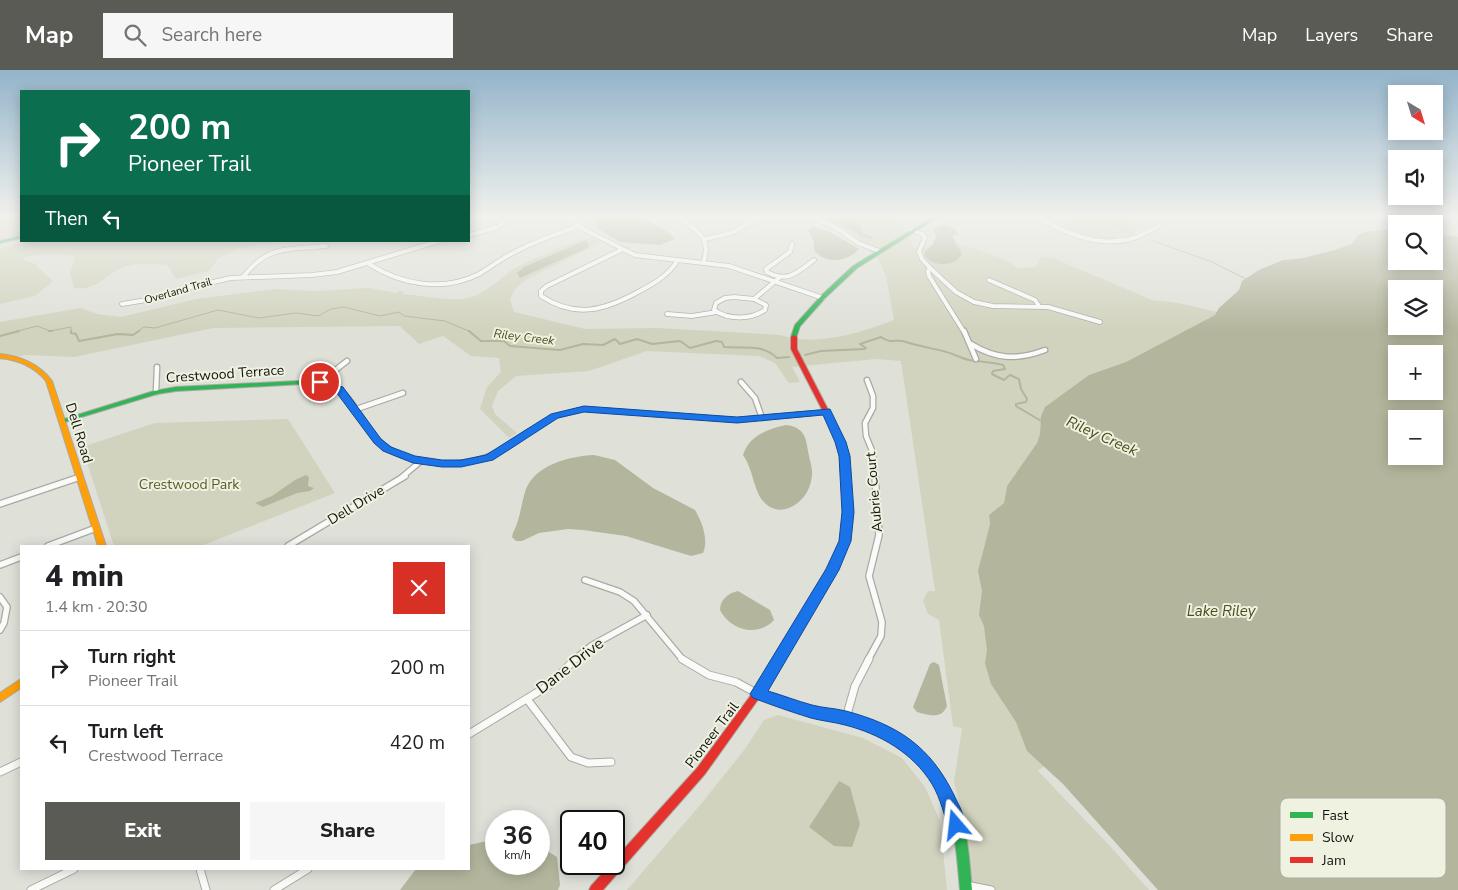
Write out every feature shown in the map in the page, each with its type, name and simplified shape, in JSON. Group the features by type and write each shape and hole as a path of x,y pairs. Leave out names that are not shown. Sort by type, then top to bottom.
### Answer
{"street":[{"path":"242,277 258,260 270,254"},
{"name":"Overland Trail","path":"122,304 159,298 213,281 242,277 324,274 369,264 399,254"},
{"path":"369,264 386,275 402,280 437,284 455,282 472,277 510,254"},
{"path":"612,254 547,286 541,291 541,296 550,302 569,307 605,308 618,304 665,277 677,261"},
{"path":"634,254 643,257 703,263 823,298"},
{"path":"703,263 705,254"},
{"path":"787,254 766,269 767,272 779,278 792,276 814,260"},
{"name":"Pioneer Trail","path":"595,890 701,771 758,694 832,570 845,541 848,512 844,456 841,442 797,357 793,341 797,326 855,267 873,254"},
{"path":"920,254 930,268 961,296 980,305 1001,308 1040,306 1056,308 1100,322"},
{"path":"930,268 929,276 952,309 971,343 976,359"},
{"path":"754,299 779,278"},
{"path":"989,280 1035,300 1040,306"},
{"path":"667,314 675,316 702,316 717,312 740,317 759,314 765,310 766,305 754,299 737,296 723,298 714,305 714,310 717,312"},
{"path":"971,343 980,348 1011,358 1025,358 1045,350"},
{"name":"Dell Road","path":"0,356 14,357 47,377 102,545"},
{"path":"320,382 347,361"},
{"path":"156,392 157,367"},
{"name":"Aubrie Court","path":"846,718 855,686 881,636 882,622 870,576 879,535 873,453 866,436 865,423 873,408 873,396 867,380"},
{"name":"Crestwood Terrace","path":"63,422 156,392 248,384 320,382 339,390 377,441 387,449 399,455 421,461 461,464 489,457 554,416 584,409 715,419 762,418 826,412"},
{"path":"742,382 753,393 758,402 762,418"},
{"path":"354,410 402,393"},
{"name":"Dell Drive","path":"290,545 406,475 421,461"},
{"path":"0,504 80,477"},
{"path":"51,545 96,528"},
{"path":"0,565 20,557"},
{"path":"585,580 628,597 646,615 685,662 709,674 736,682 758,694 812,712 846,718 877,728 900,740 917,755 938,779 955,815 966,888 990,890"},
{"path":"0,597 7,607 4,623 0,630"},
{"name":"Dane Drive","path":"470,733 551,684 574,660 591,646 646,615"},
{"path":"0,698 20,684"},
{"path":"527,699 571,757 588,763 611,762"},
{"path":"0,772 20,762"},
{"path":"31,890 72,870"},
{"path":"200,870 206,890"},
{"path":"274,890 306,870"}],"green space":[{"path":"0,254 38,254 23,259 35,264 53,281 35,296 0,304"},
{"path":"58,254 227,254 218,259 209,271 176,279 167,265 142,264 127,266 113,272 91,287 83,288 74,288 70,272 75,257"},
{"path":"545,254 577,254 526,280 516,288 510,299 514,312 585,329 657,328 780,335 808,340 822,339 852,334 894,320 886,276 878,258 874,254 990,254 1004,259 1018,268 1035,267 1041,257 1053,258 1152,300 1179,303 1217,312 1215,315 1126,362 1089,375 1045,407 1041,416 1040,434 1037,443 1007,486 1004,503 989,515 990,524 982,555 1027,751 1044,766 1038,771 1149,890 959,890 961,809 954,782 962,728 953,726 939,620 928,614 923,601 928,591 935,591 901,361 876,359 792,367 800,382 789,383 775,363 759,356 647,351 589,371 516,376 498,391 492,406 495,414 517,433 509,438 480,409 487,387 501,372 499,358 471,356 443,336 419,344 400,326 213,328 74,357 25,355 0,360 0,322 80,308 97,314 121,317 196,299 275,289 316,291 369,288 396,293 404,291 402,294 465,299 484,291 511,271"},
{"name":"Crestwood Park","path":"288,419 335,493 204,545 114,545 82,447 155,423"},
{"path":"778,715 863,738 902,758 925,787 940,821 947,890 627,890 701,804 745,749 764,720"}],"water":[{"path":"553,254 573,254 520,278 517,273 524,267"},
{"path":"852,254 836,260 830,260 819,255"},
{"path":"925,254 962,254 954,261 944,264 933,262"},
{"name":"Lake Riley","path":"1317,254 1388,254 1388,270 1443,270 1443,254 1458,254 1458,890 1158,890 1063,784 1027,751 1016,722 991,684 985,663 987,650 984,626 979,615 982,591 978,571 990,524 989,515 1004,503 1007,486 1037,443 1040,434 1041,416 1045,407 1089,375 1126,362 1215,315 1219,308 1239,290 1242,281 1259,270 1283,260"},
{"path":"786,425 800,430 805,437 812,477 808,489 799,502 792,507 777,509 770,507 760,497 743,455 754,438 772,429"},
{"path":"594,455 615,460 653,488 695,510 705,537 703,553 691,556 626,536 568,529 539,533 522,541 516,541 512,537 525,492 529,483 536,475 544,469 564,460"},
{"path":"306,475 309,477 308,486 314,488 310,491 297,493 263,507 255,503 272,496 295,480"},
{"path":"738,591 770,610 774,620 767,626 752,630 737,627 730,623 724,617 720,606 726,597"},
{"path":"934,662 939,665 947,706 938,715 917,712 913,707 930,664"},
{"path":"839,781 850,787 860,824 852,847 834,846 809,827"},
{"path":"485,841 485,875 550,875 550,853 557,857 560,885 558,890 400,890 415,870 470,870 470,845"}],"waterway":[{"path":"1191,254 1212,262 1248,280"},
{"name":"Riley Creek","path":"137,332 144,327 155,328 218,310 259,318 296,313 318,316 331,309 344,307 380,316 399,312 404,316 445,321 469,331"},
{"name":"Riley Creek","path":"14,332 37,326 50,331"},
{"name":"Riley Creek","path":"50,331 71,327 71,333 76,334 79,341 118,334 133,335 139,331"},
{"name":"Riley Creek","path":"0,336 19,331"},
{"name":"Riley Creek","path":"469,331 481,341 504,341 510,346 560,350 583,344 603,345 615,339 620,344 637,339 652,344 680,341 690,348 716,341 722,342 724,347 758,348 771,353 777,358 789,357"},
{"name":"Riley Creek","path":"805,355 821,351 864,349 866,348 860,344 881,337 888,341 903,341 943,351 969,360 1003,365 1005,369 993,371 992,374 1004,380 1010,375 1019,379 1021,389 1027,399 1026,402 1016,404 1016,406 1043,422"}],"traffic: fast":[{"path":"794,337 797,326 824,296 855,267 876,254"},
{"path":"63,421 156,392 176,389 318,382"},
{"path":"530,431 554,416 584,409 737,420 826,412"},
{"path":"758,694 812,712 867,724 889,734 914,751 934,774 955,815 961,843 966,890"}],"traffic: slow":[{"path":"0,356 14,358 34,366 49,381 102,545"},
{"path":"754,698 840,555 848,525"},
{"path":"0,698 20,684"}],"traffic: jam":[{"path":"794,337 794,349 835,429 844,456 848,525"},
{"path":"318,382 339,390 376,439 386,448 413,459 445,463 488,457 499,452 530,431"},
{"path":"595,890 701,771 754,698"}],"route":[{"path":"320,382 339,390 377,441 387,449 413,459 442,463 461,464 489,457 554,416 584,409 737,420 826,412 841,442 844,456 848,512 845,541 832,570 758,694 812,712 844,718 877,728 900,740 917,755 938,779 955,815 956,825"}]}
